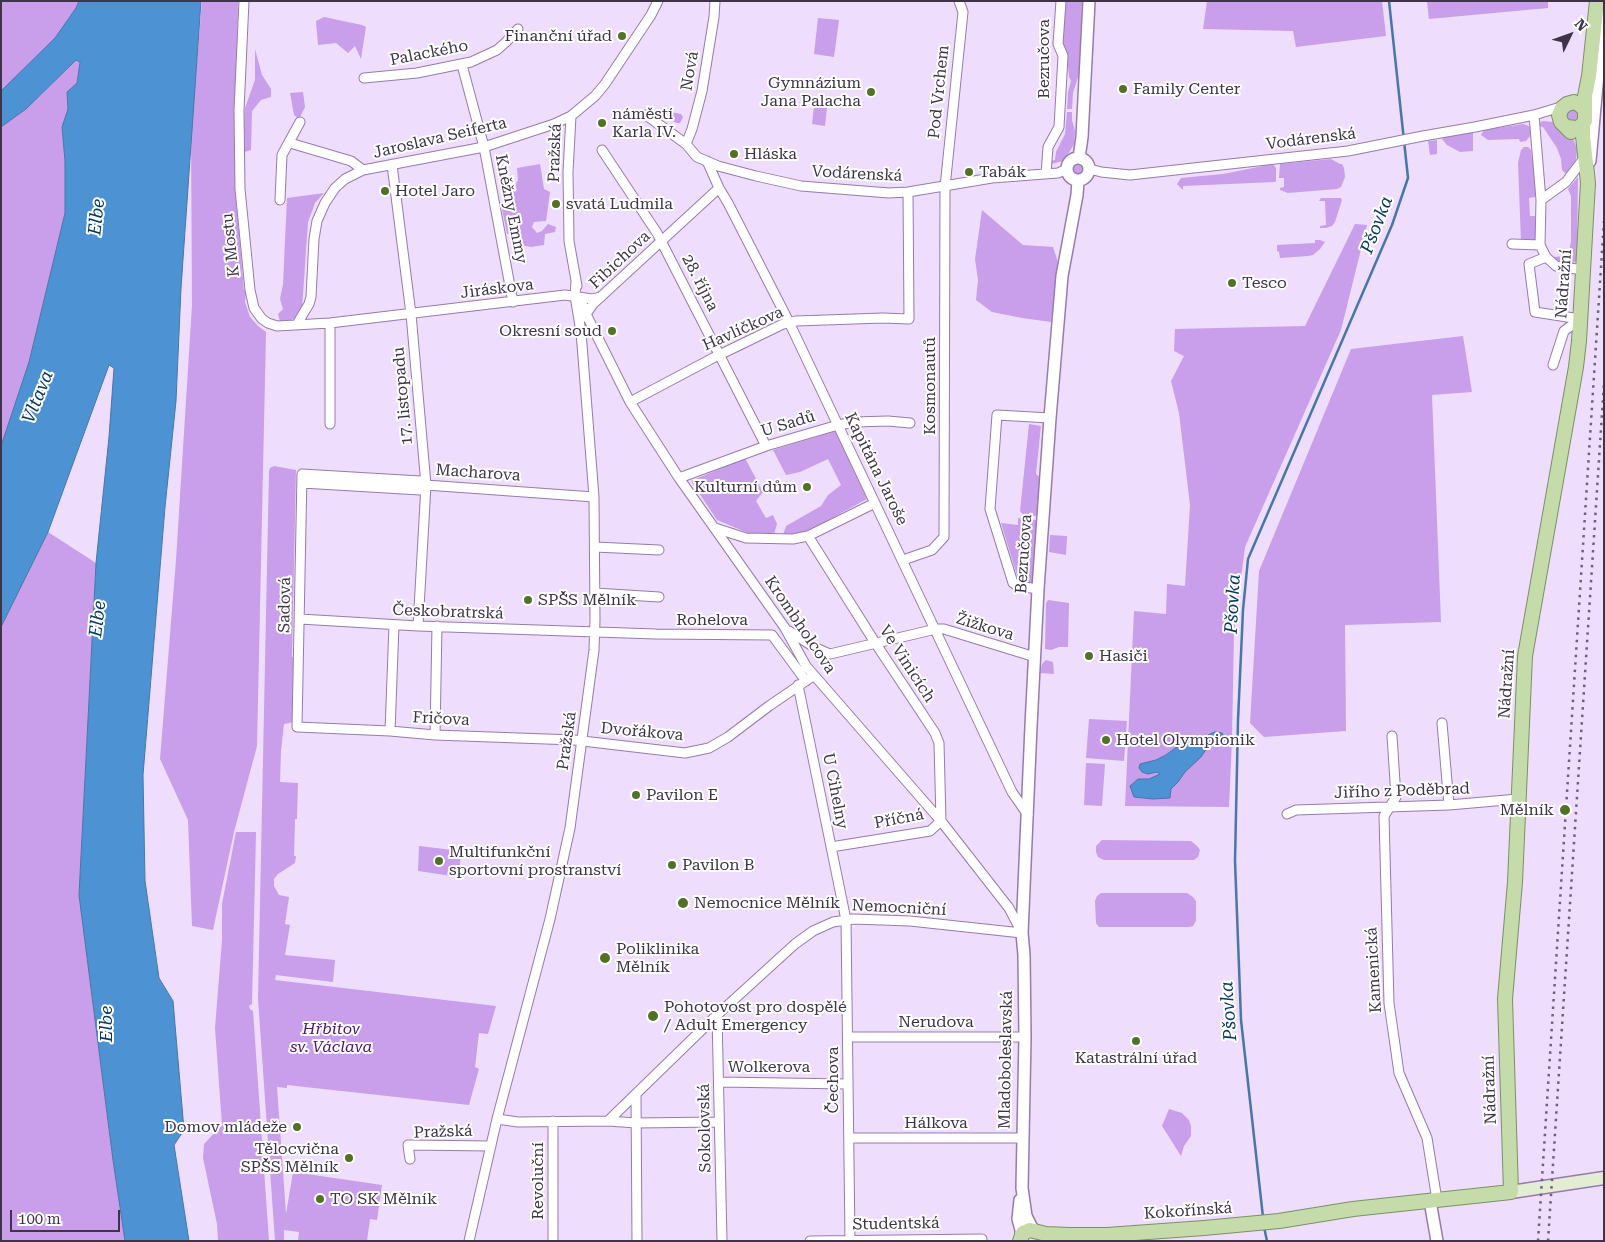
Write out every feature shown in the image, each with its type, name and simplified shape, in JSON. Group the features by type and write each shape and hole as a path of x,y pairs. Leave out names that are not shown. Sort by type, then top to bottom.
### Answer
{"main road":[{"name":"Nádražní","path":"1511,1192 1505,999 1515,882 1525,656 1576,367 1588,183 1584,157 1585,96 1589,76 1596,1"},
{"path":"1568,104 1580,105 1584,117 1580,127 1573,129 1564,126 1559,115 1568,104 1576,96 1590,63"},
{"name":"Nádražní","path":"1564,126 1575,137 1584,157"},
{"name":"Kokořínská","path":"1031,1236 1046,1234 1108,1234 1259,1223 1511,1192 1604,1178"},
{"path":"1089,1241 1108,1234"},
{"name":"Kokořínská","path":"1052,1241 1070,1235"}],"street":[{"name":"K Mostu","path":"244,1 239,110 240,189 250,290 254,308 262,319 277,326 330,323"},
{"path":"572,116 595,96 605,84 652,15 658,1"},
{"name":"Nová","path":"686,144 702,91 715,1"},
{"name":"Pod Vrchem","path":"944,187 963,12 959,1"},
{"name":"Bezručova","path":"1046,174 1048,147 1059,127 1063,56 1058,44 1061,1"},
{"path":"1080,158 1083,129 1088,1"},
{"name":"Nádražní","path":"1588,183 1604,8"},
{"name":"Palackého","path":"364,78 417,73 471,62 497,50 518,29"},
{"name":"Kněžny Emmy","path":"462,64 484,147 513,302"},
{"name":"Vodárenská","path":"1090,169 1130,175 1348,151 1534,115 1568,104"},
{"path":"1534,115 1541,200 1540,245 1546,258 1556,266 1583,270"},
{"name":"Vodárenská","path":"1534,115 1551,118 1564,126"},
{"name":"Jaroslava Seiferta","path":"297,324 311,298 314,239 317,221 325,203 335,188 345,179 363,170 484,147 554,124 572,116"},
{"name":"Pražská","path":"469,1241 496,1119 550,919 570,828 594,650 594,497 579,292 570,241 568,172 572,116"},
{"path":"646,116 686,144"},
{"path":"280,200 282,155 300,122"},
{"path":"290,143 351,161 363,170"},
{"name":"Kapitána Jaroše","path":"686,144 697,157 707,161 719,188 790,322 1012,792 1028,815"},
{"path":"602,150 662,241"},
{"path":"1541,200 1566,182 1584,157"},
{"path":"1080,158 1087,161 1090,169 1085,178 1078,180 1070,176 1067,169 1068,164 1072,160 1080,158"},
{"name":"Vodárenská","path":"707,161 756,176 801,186 890,193 944,187 992,178 1058,174 1067,169"},
{"name":"17. listopadu","path":"392,165 410,314 426,485 418,626"},
{"name":"Bezručova","path":"1022,933 1038,589 1050,418 1062,276 1078,180"},
{"name":"Kosmonautů","path":"903,560 932,550 944,537 944,187"},
{"name":"Fibichova","path":"586,314 601,297 719,188"},
{"name":"Havlíčkova","path":"630,402 783,324 790,322 883,318 909,319 908,192"},
{"name":"28. října","path":"662,241 766,446"},
{"path":"1512,244 1540,245"},
{"path":"1546,258 1529,264 1535,312 1580,319"},
{"path":"579,292 596,299 601,297"},
{"name":"Pražská","path":"579,292 586,314 581,332"},
{"name":"Jiráskova","path":"330,323 513,302 579,292"},
{"name":"Krombholcova","path":"586,314 630,402 679,478 785,628 806,666 806,681 941,821 1009,908 1022,933"},
{"path":"1552,365 1564,331 1580,319"},
{"path":"330,323 330,424"},
{"path":"582,342 590,335 599,338"},
{"path":"1038,589 1018,586 1013,583 990,509 997,415 1050,418"},
{"name":"U Sadů","path":"679,478 766,446 838,425 855,422 888,421 910,423"},
{"name":"Macharova","path":"302,479 420,490 426,485 594,497"},
{"name":"Sadová","path":"297,727 302,479"},
{"path":"716,530 715,528 746,538 793,539 808,536 876,502"},
{"name":"Ve Vinicích","path":"808,536 935,733 939,743 941,821"},
{"path":"595,547 659,550"},
{"path":"595,593 659,597"},
{"name":"Českobratrská","path":"300,619 418,626 595,632"},
{"path":"390,731 394,624"},
{"path":"435,735 437,626"},
{"name":"Žižkova","path":"785,628 814,647 830,654 936,629 1035,657"},
{"name":"Rohelova","path":"595,632 772,635 806,681"},
{"name":"Dvořákova","path":"582,741 685,753 709,748 728,737 806,681"},
{"name":"U Cihelny","path":"806,681 831,847 846,920"},
{"path":"1442,723 1449,805"},
{"name":"Fričova","path":"297,727 582,741"},
{"name":"Kamenická","path":"1392,736 1396,797 1384,816 1389,1003 1399,1073 1427,1138 1430,1201"},
{"name":"Jiřího z Poděbrad","path":"1287,814 1296,810 1449,805 1518,799"},
{"name":"Příčná","path":"831,847 930,831 941,821"},
{"name":"Nemocniční","path":"608,1121 717,1015 795,944 822,926 846,920 910,922 1022,933"},
{"name":"Čechova","path":"846,920 850,1240"},
{"name":"Mladoboleslavská","path":"1022,933 1025,1037 1022,1188 1031,1236"},
{"name":"Sokolovská","path":"717,1015 722,1241"},
{"name":"Nerudova","path":"848,1036 1025,1037"},
{"name":"Wolkerova","path":"719,1082 848,1084"},
{"path":"636,1094 637,1241"},
{"path":"496,1119 518,1122 719,1122"},
{"name":"Revoluční","path":"553,1121 553,1241"},
{"name":"Hálkova","path":"848,1138 1023,1138"},
{"name":"Pražská","path":"410,1159 408,1145 491,1146"},
{"path":"1430,1201 1437,1241"},
{"name":"Studentská","path":"810,1241 982,1239"}],"green space":[{"path":"1,1 79,1 55,38 1,91"},
{"path":"202,1 238,1 235,186 244,290 246,292 245,302 250,317 266,332 257,746 234,832 213,930 192,926 188,820 160,759 176,560 192,305 191,133"},
{"path":"1065,1 1082,1 1079,74 1073,93 1072,109 1067,109 1071,81 1067,56 1061,43"},
{"path":"1207,1 1382,1 1386,36 1296,47 1293,31 1203,29"},
{"path":"1427,1 1548,1 1548,8 1429,19"},
{"path":"324,17 366,27 361,59 355,46 348,53 336,43 318,45 316,21"},
{"path":"818,18 839,20 834,57 814,54"},
{"path":"255,49 262,75 271,89 271,97 261,100 252,111 251,150 245,152 245,108 255,80"},
{"path":"76,60 80,61 77,83 67,92 68,109 62,127 65,161 65,213 29,362 1,446 1,127 26,109"},
{"path":"303,92 305,107 299,119 294,115 290,93"},
{"path":"815,97 828,99 825,126 812,124"},
{"path":"1573,108 1579,112 1578,121 1569,123 1565,114"},
{"path":"671,112 681,114 683,117 680,123 667,119"},
{"path":"1067,112 1072,112 1075,131 1074,144 1063,161 1051,164 1051,161 1055,160 1056,152 1065,134"},
{"path":"1542,121 1557,124 1574,141 1577,149 1576,160 1567,175 1562,170 1557,148 1543,127 1539,126"},
{"path":"1523,124 1529,126 1531,131 1531,135 1526,141 1520,142 1519,139 1488,140 1481,135 1484,130"},
{"path":"1473,132 1473,151 1460,152 1447,145 1442,139 1444,137"},
{"path":"1437,140 1437,154 1430,155 1428,141"},
{"path":"1524,147 1528,147 1531,150 1532,160 1535,163 1535,197 1529,198 1530,216 1535,216 1535,243 1521,242 1518,163 1521,150"},
{"path":"1331,159 1342,164 1344,168 1345,177 1341,187 1337,189 1288,193 1280,190 1280,188 1284,187 1284,178 1279,178 1280,164"},
{"path":"1078,163 1084,169 1078,175 1072,169"},
{"path":"540,164 544,189 550,192 546,221 534,222 532,227 537,233 542,231 548,224 556,227 555,232 545,234 544,245 531,247 520,245 516,232 507,234 502,209 518,180 517,168"},
{"path":"1273,164 1276,168 1275,182 1183,186 1183,190 1177,184 1181,178 1223,174"},
{"path":"1578,177 1577,260 1572,264 1558,263 1553,257 1566,256 1569,252 1571,241 1571,196 1568,189"},
{"path":"324,193 315,203 308,222 302,309 296,318 280,322 278,314 283,309 280,299 283,284 287,198"},
{"path":"1321,198 1341,198 1342,200 1335,222 1332,226 1326,228 1320,228 1320,226 1326,225 1325,201 1319,201"},
{"path":"982,210 1023,245 1053,247 1058,262 1051,322 992,312 976,300 978,280 975,259"},
{"path":"1355,224 1367,225 1341,330 1245,547 1234,633 1229,807 1125,806 1134,611 1166,614 1167,584 1185,586 1190,505 1179,413 1171,381 1184,356 1174,351 1175,329 1305,326"},
{"path":"1315,240 1325,242 1313,255 1280,258 1277,251 1277,245 1315,243"},
{"path":"1463,336 1472,392 1432,395 1441,622 1345,625 1346,731 1264,737 1250,723 1259,571 1351,349"},
{"path":"1029,424 1041,426 1036,474 1040,477 1038,515 1035,516 1024,516 1020,511"},
{"path":"836,431 867,499 810,530 783,535 786,526 821,506 828,495 841,485 828,459 800,472 786,475 773,450"},
{"path":"745,458 763,492 756,501 766,518 773,515 777,524 774,534 748,533 717,520 691,481"},
{"name":"Hřbitov sv. Václava","path":"274,466 296,470 292,657 295,658 294,722 284,724 280,782 298,783 297,819 295,819 295,863 278,874 274,879 274,886 279,895 289,897 285,924 290,925 285,955 335,960 333,982 276,975 275,980 496,1006 488,1034 479,1033 475,1067 479,1069 469,1105 287,1085 287,1088 277,1087 286,1214 293,1172 382,1185 377,1220 370,1219 367,1241 298,1241 299,1232 284,1230 284,1241 275,1241 258,999 269,471"},
{"path":"1018,518 1037,521 1032,584 1019,582 1001,523 1018,525"},
{"path":"48,532 96,563 79,895 125,1241 1,1241 1,627"},
{"path":"1050,535 1067,536 1066,555 1049,552"},
{"path":"1048,600 1069,603 1068,647 1059,647 1051,650 1045,649 1046,603"},
{"path":"1046,660 1053,662 1054,674 1040,673 1042,664"},
{"name":"Hotel Olympionik","path":"1089,719 1127,721 1124,761 1086,758"},
{"path":"1086,763 1105,764 1102,806 1084,805"},
{"path":"236,832 256,832 252,1004 249,1006 253,1011 269,1241 218,1241 217,1224 203,1158 204,1144 222,1125 215,1028 222,940 222,904"},
{"path":"1102,840 1191,841 1200,850 1198,857 1194,860 1104,860 1098,857 1096,852 1096,846"},
{"name":"Multifunkční sportovní prostranství","path":"419,846 461,851 459,877 418,871"},
{"path":"1101,893 1187,893 1196,901 1196,921 1193,926 1189,927 1099,927 1096,923 1095,901"},
{"path":"1169,1109 1182,1113 1189,1120 1191,1126 1191,1136 1184,1146 1181,1156 1162,1126"}],"water":[{"path":"79,1 201,1 181,288 176,401 165,507 143,775 145,881 159,978 173,1001 184,1130 174,1145 189,1241 125,1241 79,895 96,563 114,368 109,365 48,532 1,627 1,446 29,362 65,213 65,161 62,127 68,109 67,92 77,83 80,62 76,60 26,109 1,127 1,91 55,38"},
{"path":"1215,732 1222,733 1224,737 1218,743 1209,745 1201,757 1185,772 1171,789 1170,798 1134,797 1130,786 1138,779 1149,779 1160,774 1157,772 1148,774 1142,772 1139,768 1140,764 1156,760 1184,744 1196,744 1211,740 1207,738 1208,735"}],"waterway":[{"name":"Pšovka","path":"1263,1217 1241,1020 1235,861 1238,720 1243,610 1248,559 1392,225 1408,178 1389,1"},
{"name":"Pšovka","path":"1264,1227 1267,1241"}],"railway":[{"path":"1538,1241 1604,221"},
{"path":"1548,1241 1604,383"}],"place":[{"name":"Finanční úřad","path":"622,36"},
{"name":"Family Center","path":"1123,89"},
{"name":"Gymnázium Jana Palacha","path":"871,92"},
{"name":"náměstí Karla IV.","path":"602,123"},
{"name":"Hláska","path":"734,154"},
{"name":"Tabák","path":"969,172"},
{"name":"Hotel Jaro","path":"385,191"},
{"name":"svatá Ludmila","path":"556,204"},
{"name":"Tesco","path":"1232,283"},
{"name":"Okresní soud","path":"612,331"},
{"name":"Kulturní dům","path":"807,487"},
{"name":"SPŠS Mělník","path":"528,600"},
{"name":"Hasiči","path":"1089,656"},
{"name":"Hotel Olympionik","path":"1106,740"},
{"name":"Pavilon E","path":"636,795"},
{"name":"Mělník","path":"1565,810"},
{"name":"Multifunkční sportovní prostranství","path":"439,861"},
{"name":"Pavilon B","path":"672,865"},
{"name":"Nemocnice Mělník","path":"683,903"},
{"name":"Poliklinika Mělník","path":"605,958"},
{"name":"Pohotovost pro dospělé / Adult Emergency","path":"653,1016"},
{"name":"Katastrální úřad","path":"1136,1041"},
{"name":"Domov mládeže","path":"297,1127"},
{"name":"Tělocvična SPŠS Mělník","path":"349,1158"},
{"name":"TO SK Mělník","path":"320,1199"}],"water label":[{"name":"Elbe","path":"97,217"},
{"name":"Vltava","path":"38,397"},
{"name":"Elbe","path":"98,619"},
{"name":"Elbe","path":"107,1024"}]}
